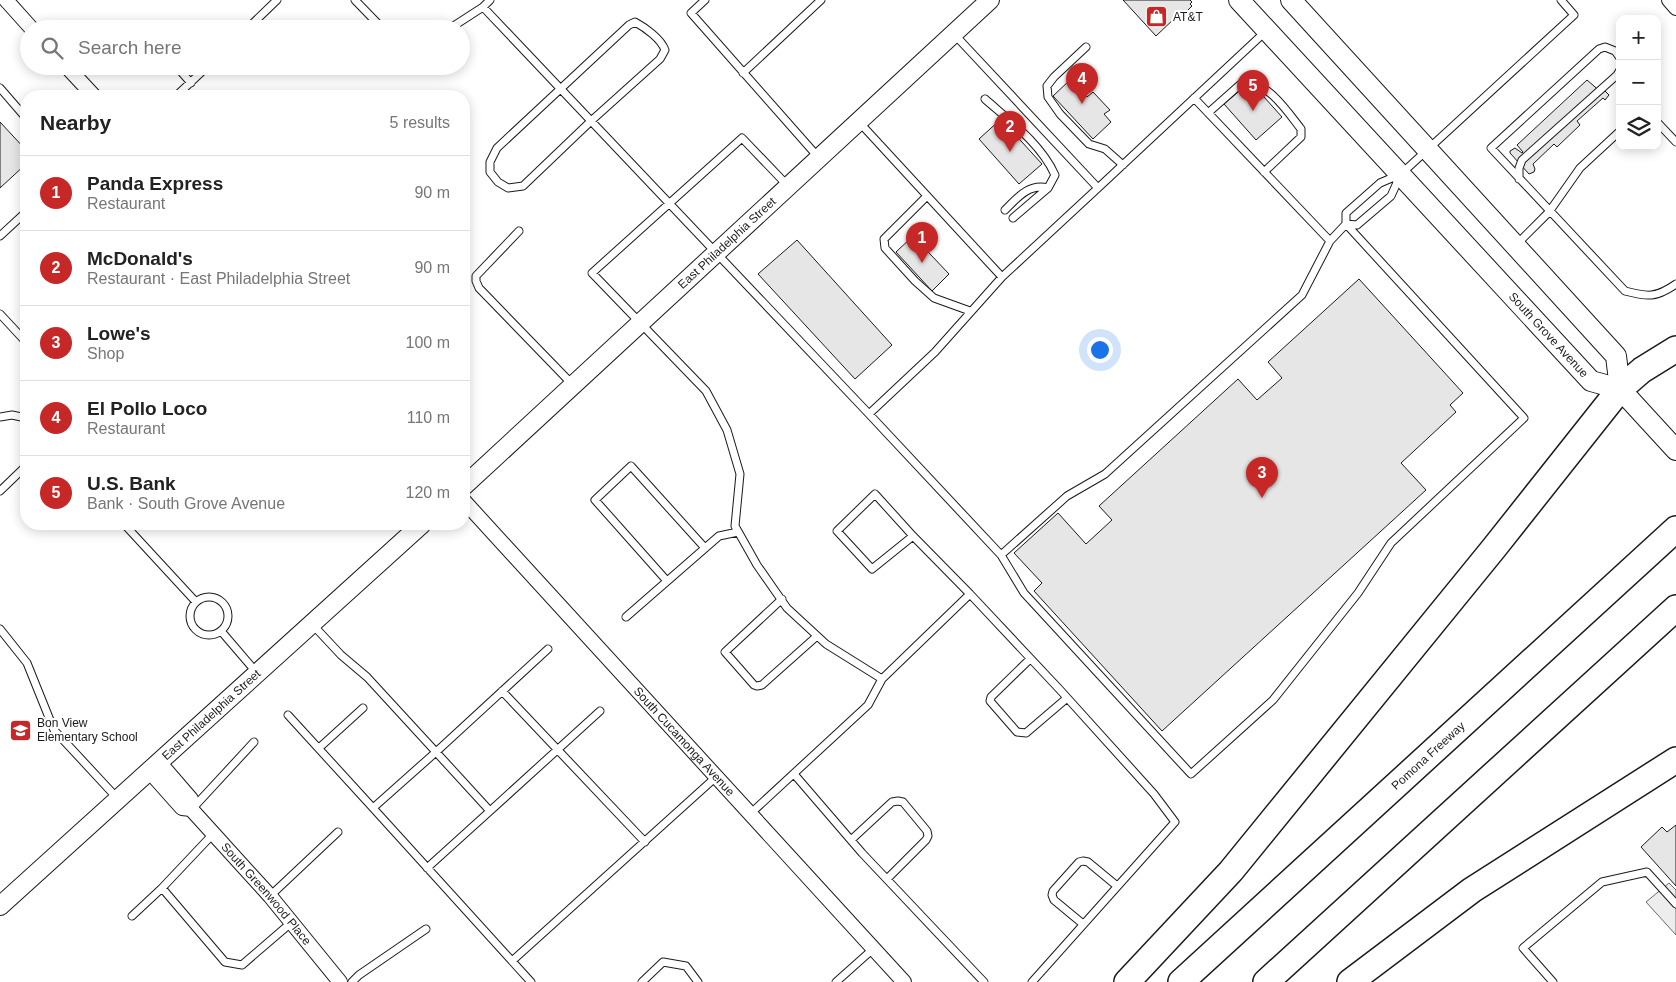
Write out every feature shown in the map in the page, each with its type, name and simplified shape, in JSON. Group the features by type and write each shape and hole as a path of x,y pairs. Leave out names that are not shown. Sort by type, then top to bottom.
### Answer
{"highway":[{"path":"1127,982 1231,871 1494,548 1620,388 1642,370 1676,349"},
{"name":"Pomona Freeway","path":"1180,982 1676,529"},
{"path":"1266,982 1676,608"},
{"path":"1350,982 1472,890 1676,760"}],"main road":[{"name":"South Grove Avenue","path":"1239,0 1591,381 1620,388"},
{"path":"1291,0 1616,356 1620,388 1676,450"}],"street":[{"path":"6,0 24,20"},
{"name":"East Philadelphia Street","path":"470,480 990,0"},
{"path":"1669,0 1676,8"},
{"path":"74,75 88,90"},
{"name":"South Cucamonga Avenue","path":"470,508 904,982"},
{"name":"East Philadelphia Street","path":"0,906 415,530"},
{"name":"South Greenwood Place","path":"154,767 182,808 191,809 270,896 340,982"}],"lane":[{"path":"256,20 277,0"},
{"path":"355,0 374,20"},
{"path":"463,20 490,0"},
{"path":"705,0 691,13 819,158"},
{"path":"743,72 821,0"},
{"path":"483,7 1001,555 1024,593 1190,774 1273,700 1358,593 1391,543 1524,418 1346,224 1346,213 1380,183 1401,174 1574,15 1560,0"},
{"path":"635,22 645,28 664,46 665,50 660,60 591,121 523,186 508,188 498,182 490,172 490,162 497,148 560,89 629,25 635,22"},
{"path":"869,414 935,352 1002,277 1266,30"},
{"path":"954,34 1098,188"},
{"path":"1086,46 1054,77 1048,86 1048,97 1060,114 1090,144 1105,149 1122,165"},
{"path":"1616,52 1605,46 1599,49 1491,148 1625,291 1648,297 1663,293 1676,284"},
{"path":"184,75 191,83"},
{"path":"183,90 199,75"},
{"path":"1519,179 1519,168 1522,160 1616,76"},
{"path":"1208,113 1244,81 1255,82 1269,92 1301,129 1301,137 1264,172"},
{"path":"0,88 20,111"},
{"path":"1194,98 1330,241"},
{"path":"985,99 1032,142 1050,164 1055,175 1048,188 1013,218"},
{"path":"858,122 1002,277"},
{"path":"1661,126 1676,142"},
{"path":"1516,245 1550,212 1580,168 1616,135"},
{"path":"788,186 742,138 592,273 706,391 727,430 740,474 735,526 757,565 787,608 826,644 882,679"},
{"path":"1346,224 1357,225 1390,196 1401,174"},
{"path":"1005,210 1023,192 1033,187 1042,186 1048,188"},
{"path":"927,196 884,239 886,248 915,281 934,298 970,311"},
{"path":"0,236 20,218"},
{"path":"1001,555 1067,496 1105,474 1302,295 1330,241 1346,224"},
{"path":"519,231 476,276 476,281 479,288 573,385"},
{"path":"0,314 20,336"},
{"path":"0,417 12,415 20,417"},
{"path":"666,581 595,500 632,466 705,548"},
{"path":"0,491 20,472"},
{"path":"913,536 872,569 837,531 875,494 1067,698 1154,794 1175,822 1032,982"},
{"path":"130,530 196,602"},
{"path":"626,617 719,536 738,532"},
{"path":"750,814 868,705 882,679 970,594"},
{"path":"211,596 223,602 228,613 228,620 221,631 216,634 204,634 194,627 190,616 191,609 196,602 204,597 211,596"},
{"path":"782,599 725,652 754,685 762,686 817,636"},
{"path":"312,624 341,655 367,677 490,811"},
{"path":"0,629 27,663 54,730 118,799"},
{"path":"221,631 257,673"},
{"path":"373,808 548,649"},
{"path":"1030,659 991,697 990,702 1017,732 1026,733 1067,698"},
{"path":"502,691 645,842"},
{"path":"319,748 363,708"},
{"path":"427,868 600,711"},
{"path":"288,715 531,982"},
{"path":"191,809 254,742"},
{"path":"794,774 851,840 984,982"},
{"path":"512,961 716,777"},
{"path":"851,840 892,802 903,802 927,831 928,836 887,879"},
{"path":"270,896 338,832"},
{"path":"132,916 162,888 213,834"},
{"path":"1083,924 1054,900 1052,895 1078,862 1083,860 1088,862 1117,886"},
{"path":"1553,982 1522,948 1602,882 1647,872 1676,904"},
{"path":"162,888 225,962 242,965 292,922"},
{"path":"352,982 359,975 426,929"},
{"path":"836,982 873,949"},
{"path":"642,982 664,962 686,966 698,982"}],"shaded area":[{"path":"1669,883 1676,890 1676,935 1646,902"}],"building":[{"path":"1123,0 1190,0 1192,6 1178,20 1176,17 1156,36"},
{"path":"1071,79 1087,97 1093,92 1110,110 1104,114 1111,122 1093,139 1053,96"},
{"path":"1587,80 1602,93 1605,91 1609,95 1577,121 1580,125 1557,147 1554,144 1533,164 1534,172 1529,174 1510,151 1515,148 1522,153 1517,145"},
{"path":"1244,87 1249,93 1255,87 1282,117 1256,140 1224,104"},
{"path":"1001,119 1042,164 1019,184 979,139"},
{"path":"0,122 20,144 20,170 0,188"},
{"path":"913,236 949,274 932,291 896,252"},
{"path":"797,240 892,345 855,379 758,274"},
{"path":"1359,279 1463,393 1450,405 1456,412 1401,463 1426,490 1162,731 1034,591 1042,583 1014,553 1058,513 1086,544 1112,520 1099,506 1238,379 1257,400 1282,378 1268,362"},
{"path":"1676,825 1676,886 1641,847 1662,827 1667,832"}],"place":[{"name":"AT&T","path":"1157,17"},
{"name":"El Pollo Loco","path":"1082,104"},
{"name":"U.S. Bank","path":"1253,111"},
{"name":"McDonald's","path":"1010,152"},
{"name":"Panda Express","path":"922,263"},
{"name":"Lowe's","path":"1262,498"},
{"name":"Bon View Elementary School","path":"21,730"}]}
